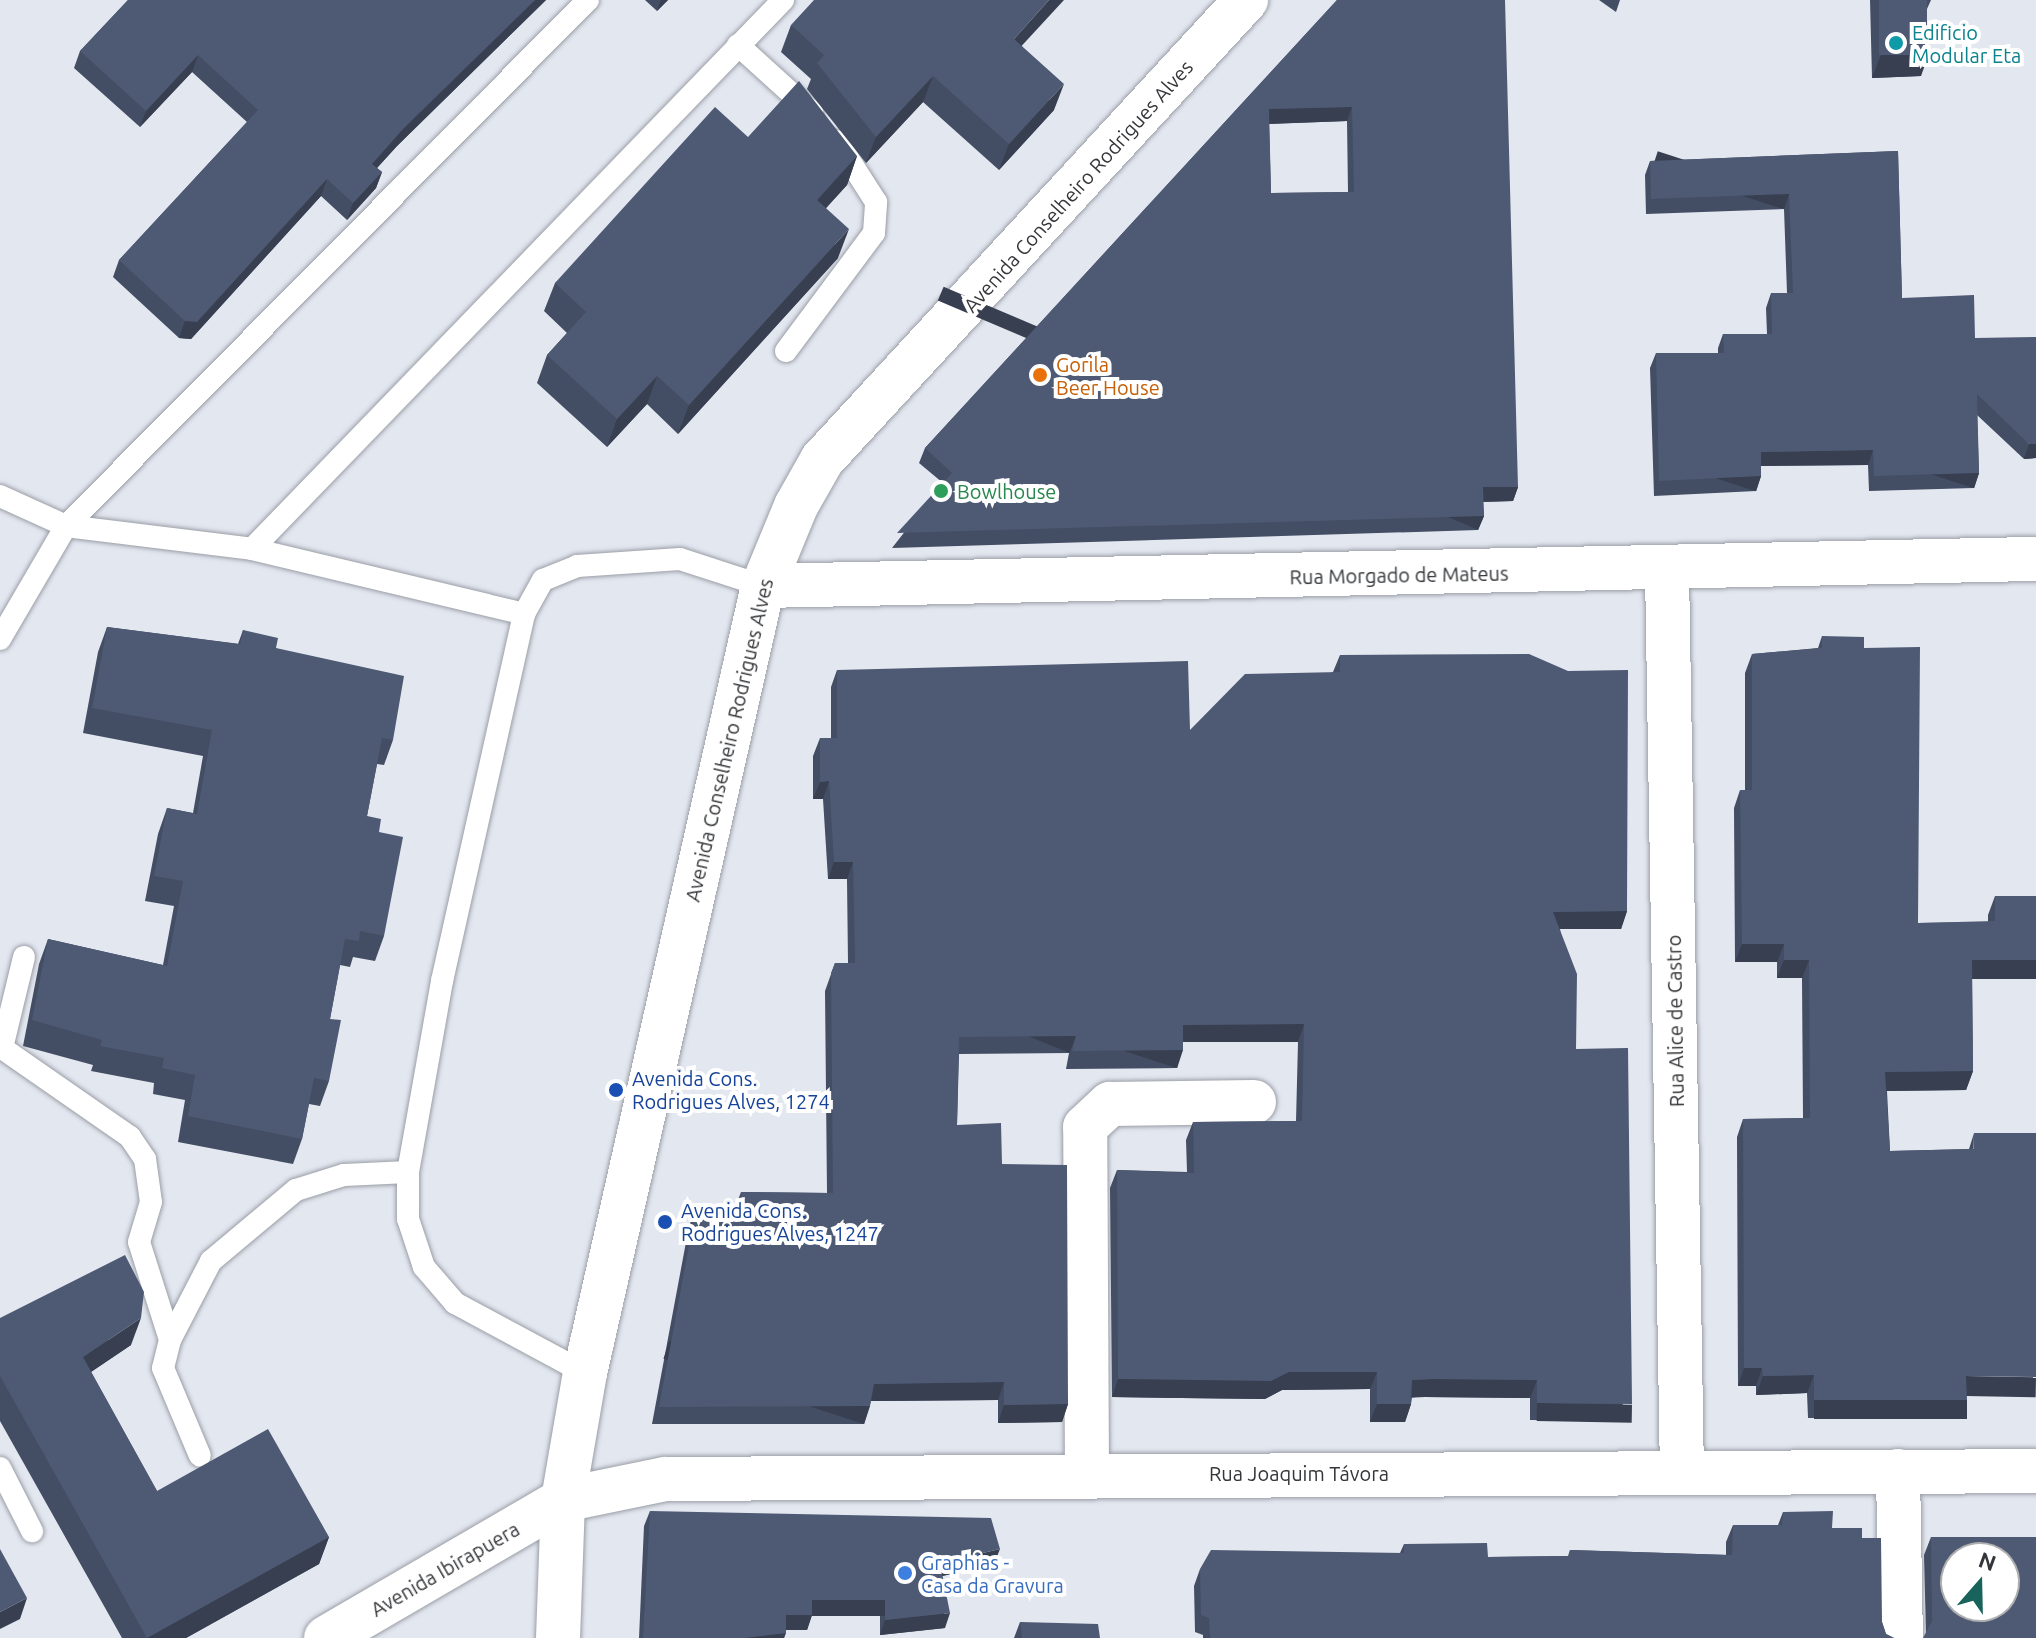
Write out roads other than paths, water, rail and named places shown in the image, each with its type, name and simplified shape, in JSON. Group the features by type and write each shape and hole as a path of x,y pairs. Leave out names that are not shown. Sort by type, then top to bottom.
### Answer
{"street":[{"name":"Avenida Conselheiro Rodrigues Alves","path":"558,1638 563,1500 585,1373 763,586 822,460 1246,0"},
{"name":"Rua Morgado de Mateus","path":"763,586 1667,570 2036,559"},
{"name":"Rua Alice de Castro","path":"1667,570 1682,1472"},
{"path":"1087,1474 1085,1127 1110,1104 1254,1102"},
{"path":"1898,1471 1901,1638"},
{"name":"Rua Joaquim Távora","path":"563,1500 665,1479 1087,1474 2036,1471"},
{"name":"Avenida Ibirapuera","path":"326,1638 563,1500"}],"lane":[{"path":"0,639 66,526 588,0"},
{"path":"252,549 783,0"},
{"path":"738,45 819,119 876,202 874,233 786,351"},
{"path":"0,496 66,526 252,549 524,614"},
{"path":"585,1373 455,1303 424,1267 408,1219 408,1172 442,981 524,614 543,580 577,566 680,559 763,586"},
{"path":"24,957 2,1048 130,1137 145,1159 151,1202 139,1242 170,1340"},
{"path":"200,1456 163,1368 170,1340 211,1261 296,1190 344,1175 408,1172"},
{"path":"0,1468 32,1531"}],"place":[{"name":"Edificio Modular Eta","path":"1896,43"},
{"name":"Gorila Beer House","path":"1040,375"},
{"name":"Bowlhouse","path":"941,491"},
{"name":"Avenida Cons. Rodrigues Alves, 1274","path":"616,1090"},
{"name":"Avenida Cons. Rodrigues Alves, 1247","path":"665,1222"},
{"name":"Graphias - Casa da Gravura","path":"905,1573"}]}
